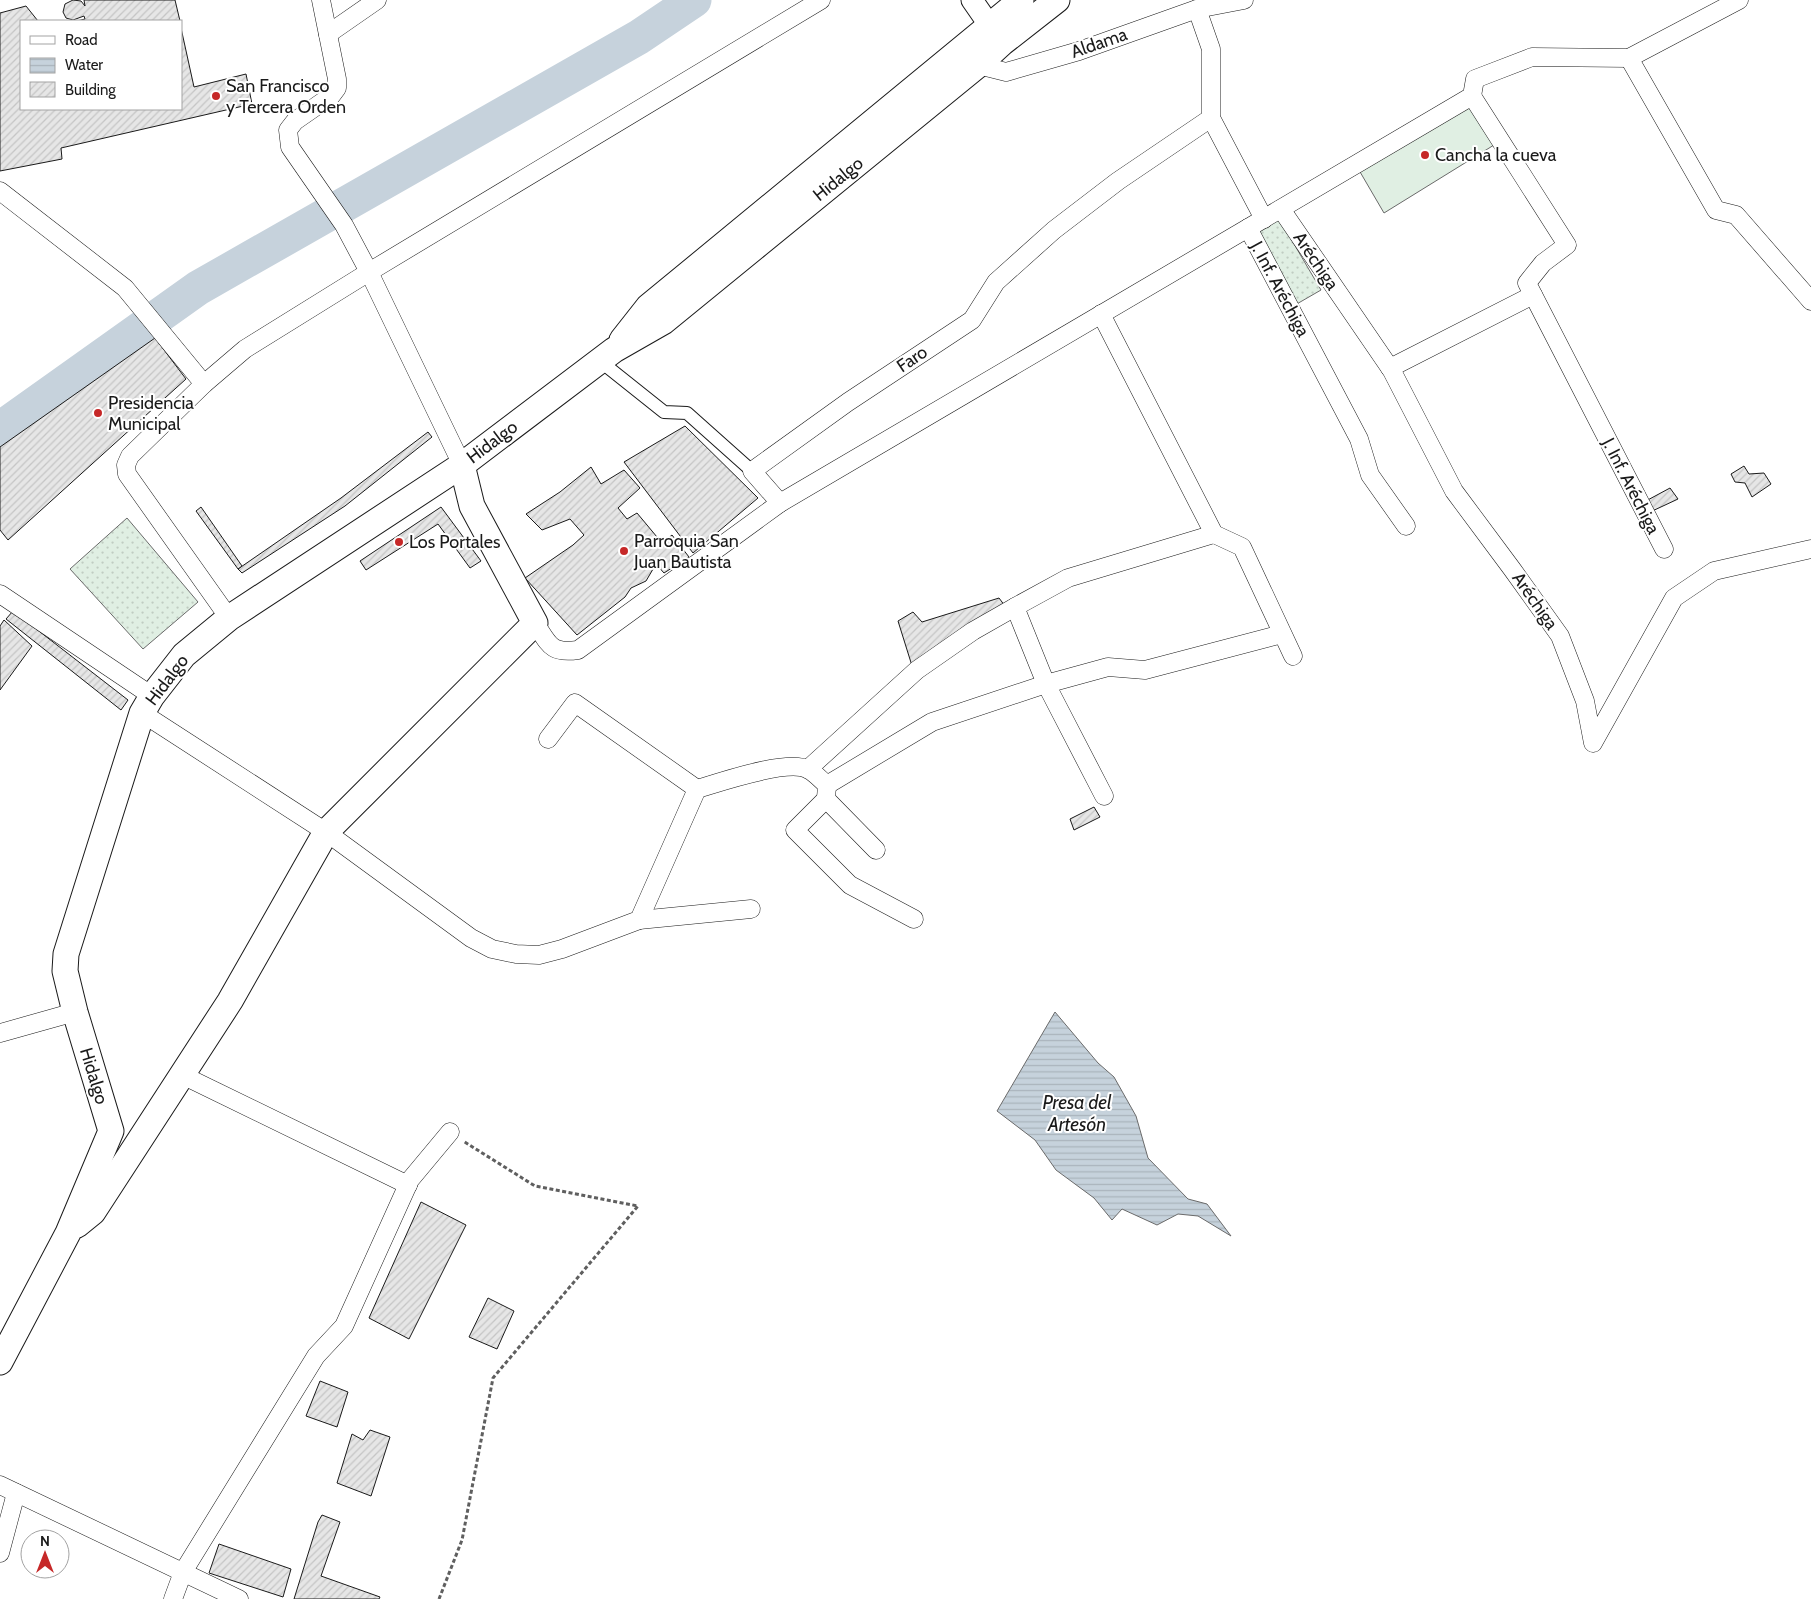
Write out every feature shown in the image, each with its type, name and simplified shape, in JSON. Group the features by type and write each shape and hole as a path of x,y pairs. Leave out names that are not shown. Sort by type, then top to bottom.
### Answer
{"main road":[{"name":"Hidalgo","path":"111,1131 75,1012 65,971 66,954 147,704 184,655 229,618 462,464 607,355 663,322 996,34 1021,0"},
{"name":"Hidalgo","path":"996,34 1057,0"},
{"path":"68,1233 93,1212 230,1001 326,832 535,623 472,506 462,464"},
{"path":"0,1362 68,1233 111,1131 140,1140"}],"street":[{"path":"320,0 328,34 336,88 331,96 295,121 288,130 290,147 344,225 369,272 462,464"},
{"path":"328,34 377,0"},
{"path":"229,618 127,474 126,465 130,456 204,384 244,349 821,0"},
{"path":"972,0 996,34"},
{"name":"Aldama","path":"968,59 1006,72 1079,51 1197,9 1225,2 1244,0"},
{"path":"1390,368 1533,295 1527,283 1543,263 1567,245 1472,96 1475,79 1532,57 1629,58 1739,0"},
{"path":"1197,9 1211,49 1211,118 1264,219"},
{"path":"1629,58 1716,210 1736,215 1811,301"},
{"name":"J. Inf. Aréchiga","path":"1406,526 1370,476 1359,439 1248,228 1472,96"},
{"name":"Faro","path":"752,471 848,402 972,320 996,282 1054,230 1118,181 1211,118"},
{"path":"0,191 125,288 204,384"},
{"name":"Aréchiga","path":"1280,209 1390,368 1454,491 1560,636 1584,701 1593,743 1674,598 1714,572 1811,549"},
{"path":"535,623 551,647 563,652 578,650 780,503 1248,228"},
{"name":"J. Inf. Aréchiga","path":"1533,295 1664,549"},
{"path":"1101,314 1214,534 1242,548 1293,656"},
{"path":"607,355 664,412 687,413 752,471 780,503"},
{"path":"808,769 918,670 973,631 1068,578 1214,534"},
{"path":"0,594 147,704 471,938 492,948 516,954 539,955 639,920 752,910"},
{"path":"1015,607 1046,684 1104,796"},
{"path":"914,919 850,885 794,830 826,792 932,722 1046,684 1108,666 1144,670 1282,634"},
{"path":"548,739 575,703 698,789"},
{"path":"698,789 774,768 797,767 808,769 876,850"},
{"path":"639,920 698,789"},
{"path":"0,1033 75,1012"},
{"path":"182,1075 408,1185"},
{"path":"173,1599 183,1572 316,1356 344,1326 410,1180 450,1132"},
{"path":"0,1553 8,1489 238,1599"}],"path":[{"path":"439,1599 462,1540 493,1378 638,1206 535,1186 450,1132"}],"green space":[{"name":"Cancha la cueva","path":"1467,99 1494,145 1384,213 1356,165"},
{"path":"1277,215 1321,290 1295,305 1251,229"},
{"path":"127,518 198,602 143,649 70,569"}],"water":[{"name":"Presa del Artesón","path":"1055,1012 1098,1063 1114,1077 1136,1116 1148,1158 1188,1199 1207,1204 1231,1236 1198,1216 1178,1214 1157,1225 1122,1209 1112,1220 1094,1198 1056,1170 1035,1140 997,1111"}],"building":[{"path":"73,0 81,1 85,6 84,0 175,0 180,20 81,20 85,19 84,16 73,20 66,18 63,12 65,4"},
{"name":"San Francisco y Tercera Orden","path":"26,6 37,20 20,20 20,110 182,110 182,33 194,87 246,74 252,104 61,148 62,159 0,171 0,13"},
{"name":"Presidencia Municipal","path":"155,338 186,379 8,540 0,530 0,447"},
{"path":"685,426 758,498 693,553 624,462"},
{"path":"428,432 432,437 345,506 242,573 238,569 341,498"},
{"path":"1744,466 1749,474 1764,473 1771,484 1752,497 1745,483 1735,482 1731,474"},
{"name":"Parroquia San Juan Bautista","path":"591,467 601,484 624,470 640,488 618,508 627,519 637,513 662,543 672,535 689,557 664,573 656,564 646,581 631,588 625,597 577,635 525,578 573,545 584,535 570,519 542,530 526,514 560,492"},
{"path":"1670,488 1678,499 1648,513 1644,502"},
{"path":"201,507 242,566 238,569 196,511"},
{"name":"Los Portales","path":"441,507 481,561 470,568 438,524 366,570 360,561"},
{"path":"999,598 1005,606 913,669 898,621 913,612 922,622"},
{"path":"13,611 128,700 121,710 6,619"},
{"path":"4,620 32,646 0,690 0,626"},
{"path":"1094,807 1100,817 1074,830 1070,819"},
{"path":"421,1202 466,1225 409,1339 369,1318"},
{"path":"488,1298 514,1311 497,1349 469,1337"},
{"path":"320,1381 348,1392 337,1427 306,1416"},
{"path":"370,1430 390,1437 371,1496 337,1483 352,1434 363,1440"},
{"path":"322,1515 340,1522 321,1576 380,1597 379,1599 294,1599 318,1522"},
{"path":"219,1544 291,1569 283,1597 209,1573"}],"waterway":[{"path":"0,429 198,288 639,37 694,0"}],"place":[{"name":"San Francisco y Tercera Orden","path":"216,96"},
{"name":"Cancha la cueva","path":"1425,155"},
{"name":"Presidencia Municipal","path":"98,413"},
{"name":"Los Portales","path":"399,542"},
{"name":"Parroquia San Juan Bautista","path":"624,551"}]}
